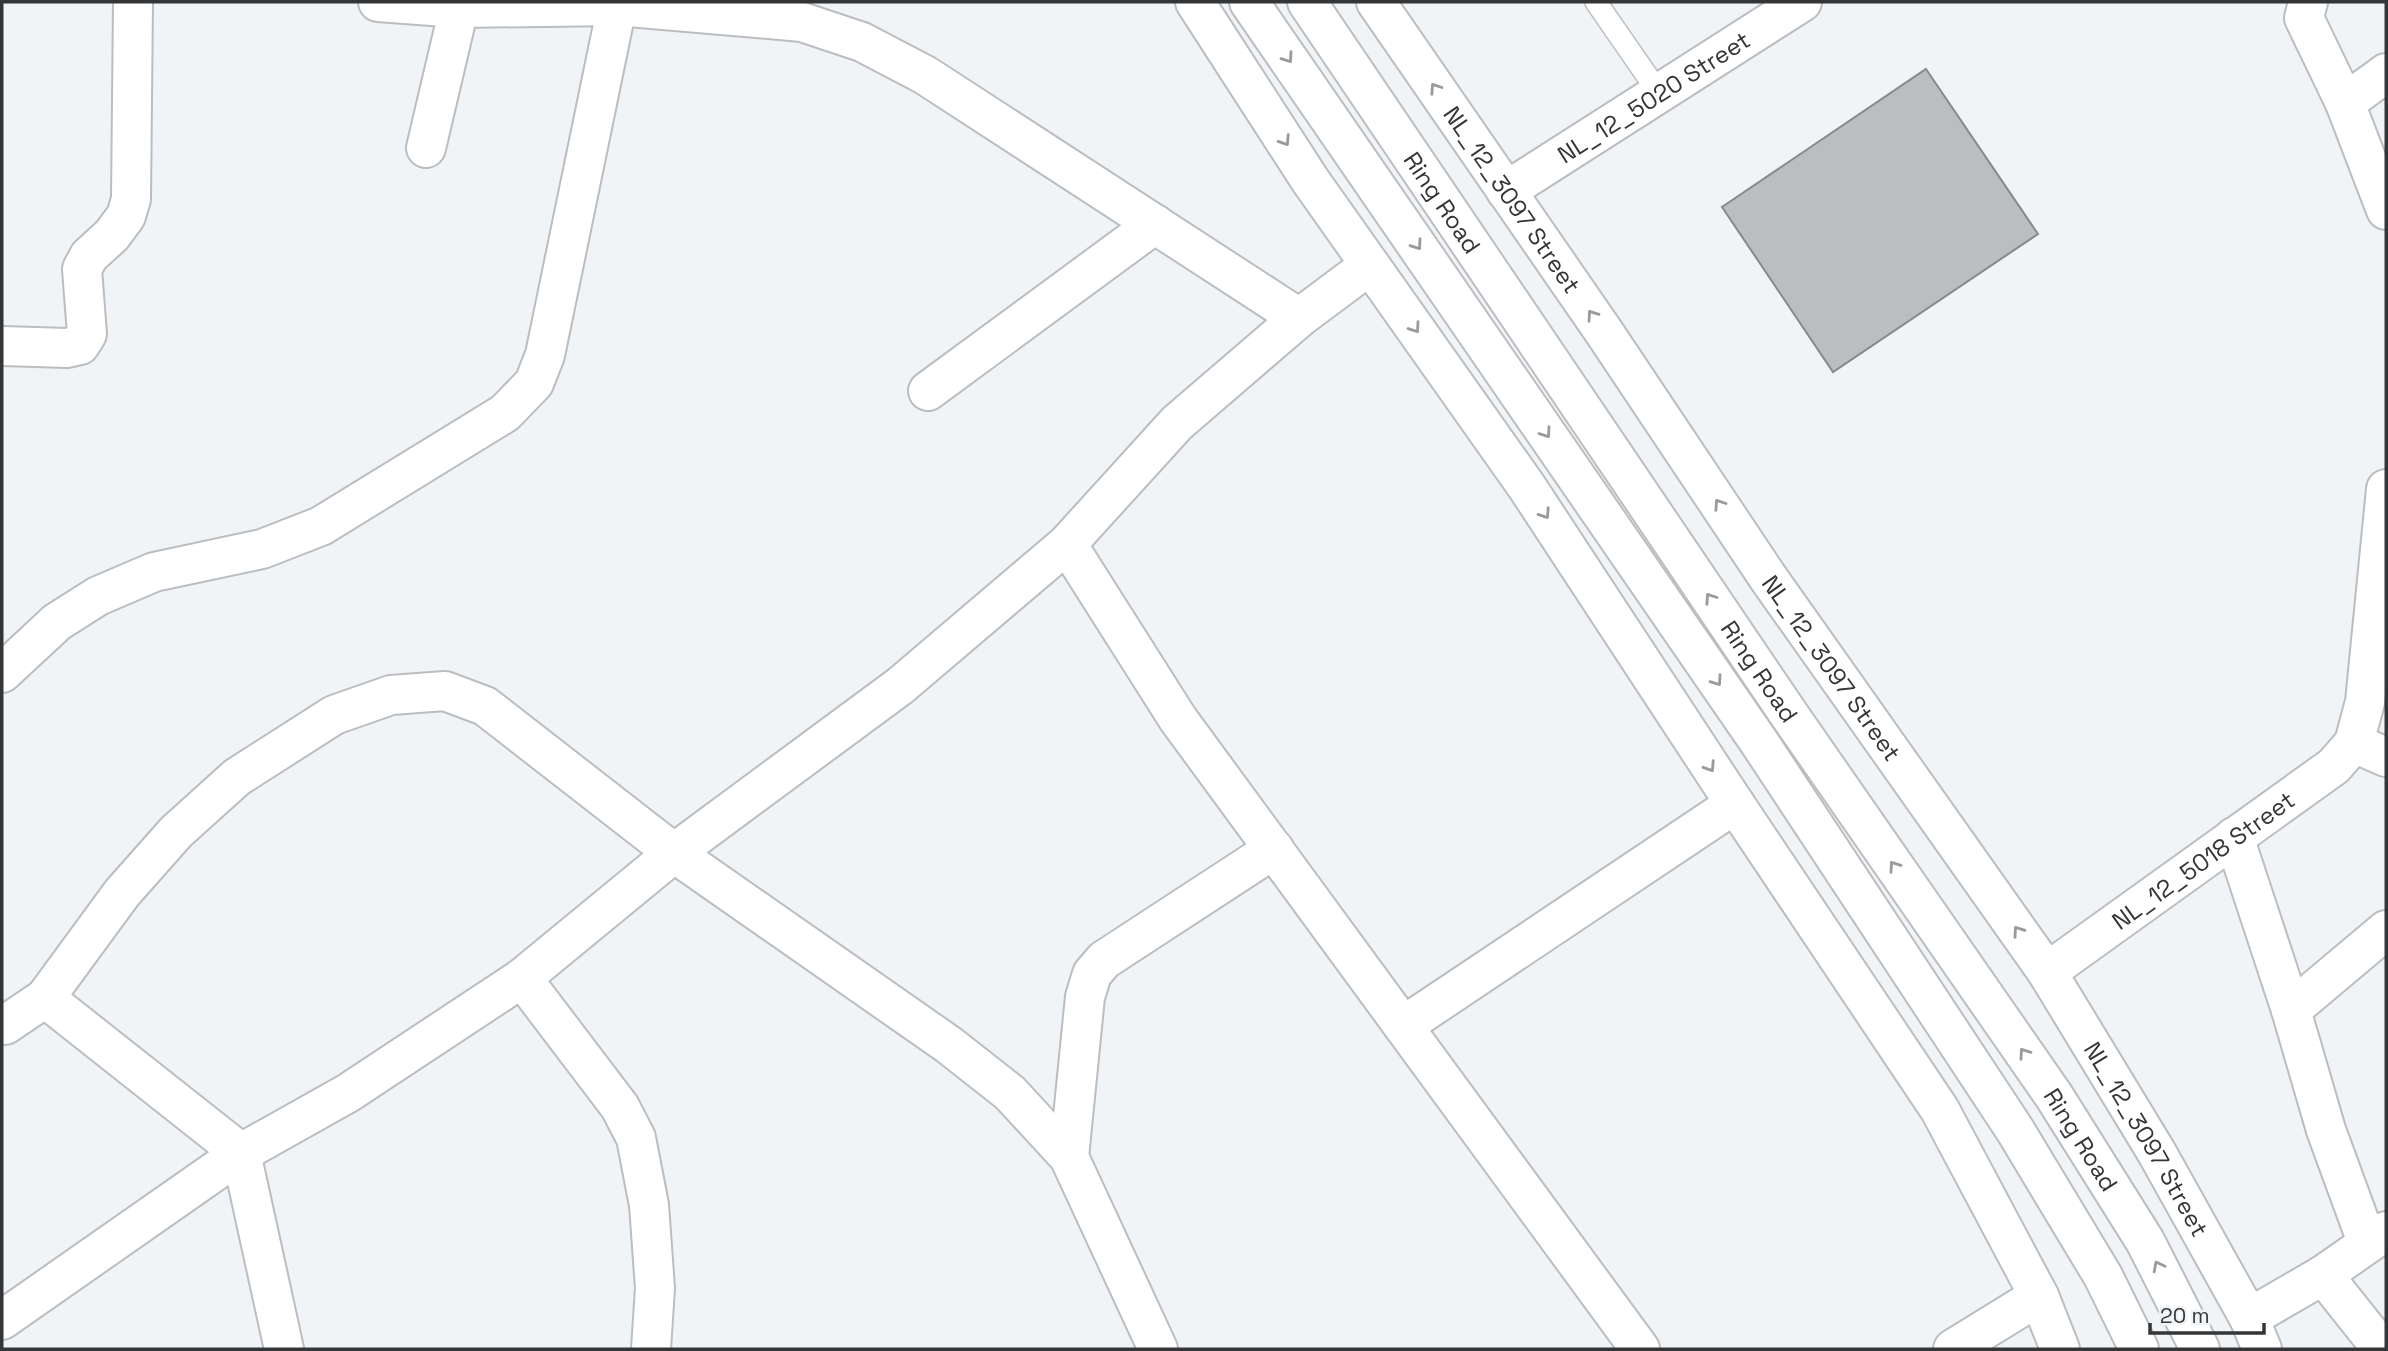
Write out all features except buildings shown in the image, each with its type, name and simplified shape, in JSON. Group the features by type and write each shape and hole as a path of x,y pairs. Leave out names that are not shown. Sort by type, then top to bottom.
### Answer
{"main road":[{"path":"2,346 67,348 80,345 87,334 82,269 89,256 112,235 126,216 131,199 133,2"},
{"path":"378,2 459,8 617,6 803,22 862,42 925,75 1299,318"},
{"path":"1195,2 1310,180 1528,487 1735,804 1940,1110 2039,1296 2060,1349"},
{"name":"Ring Road","path":"1249,2 1759,742 1978,1073 2103,1276 2138,1349"},
{"name":"Ring Road","path":"1307,2 1788,713 2054,1096 2145,1241 2200,1349"},
{"name":"NL_12_3097 Street","path":"1376,2 1604,332 1777,590 2047,972 2157,1153 2256,1334"},
{"name":"NL_12_5020 Street","path":"1506,191 1802,2"},
{"path":"2,673 57,622 98,596 154,572 261,549 321,526 505,413 534,383 545,355 617,6"},
{"path":"2302,7 2346,103 2386,210"},
{"path":"426,148 459,8"},
{"path":"2346,103 2386,73"},
{"path":"928,391 1155,224"},
{"path":"2,1320 242,1153 348,1094 522,978 674,853 900,686 1068,544 1177,423 1299,318 1370,265"},
{"path":"2370,750 2365,702 2386,489"},
{"path":"1068,544 1178,719 1640,1349"},
{"path":"5,1025 45,998 121,893 176,832 237,777 334,715 391,695 445,691 485,706 674,853 949,1045 1010,1093 1069,1157 1158,1349"},
{"name":"NL_12_5018 Street","path":"2047,972 2334,766 2370,750"},
{"path":"1403,1026 1735,804"},
{"path":"2234,836 2291,1010 2326,1129 2377,1236 2323,1275 2256,1334"},
{"path":"1069,1157 1085,997 1092,974 1104,960 1274,849"},
{"path":"2291,1010 2386,930"},
{"path":"522,978 620,1107 636,1138 649,1205 654,1288 651,1349"},
{"path":"45,998 242,1153 284,1349"},
{"path":"2323,1275 2382,1349"},
{"path":"1953,1349 2039,1296"}],"lane":[{"path":"1596,2 1659,93"}]}
